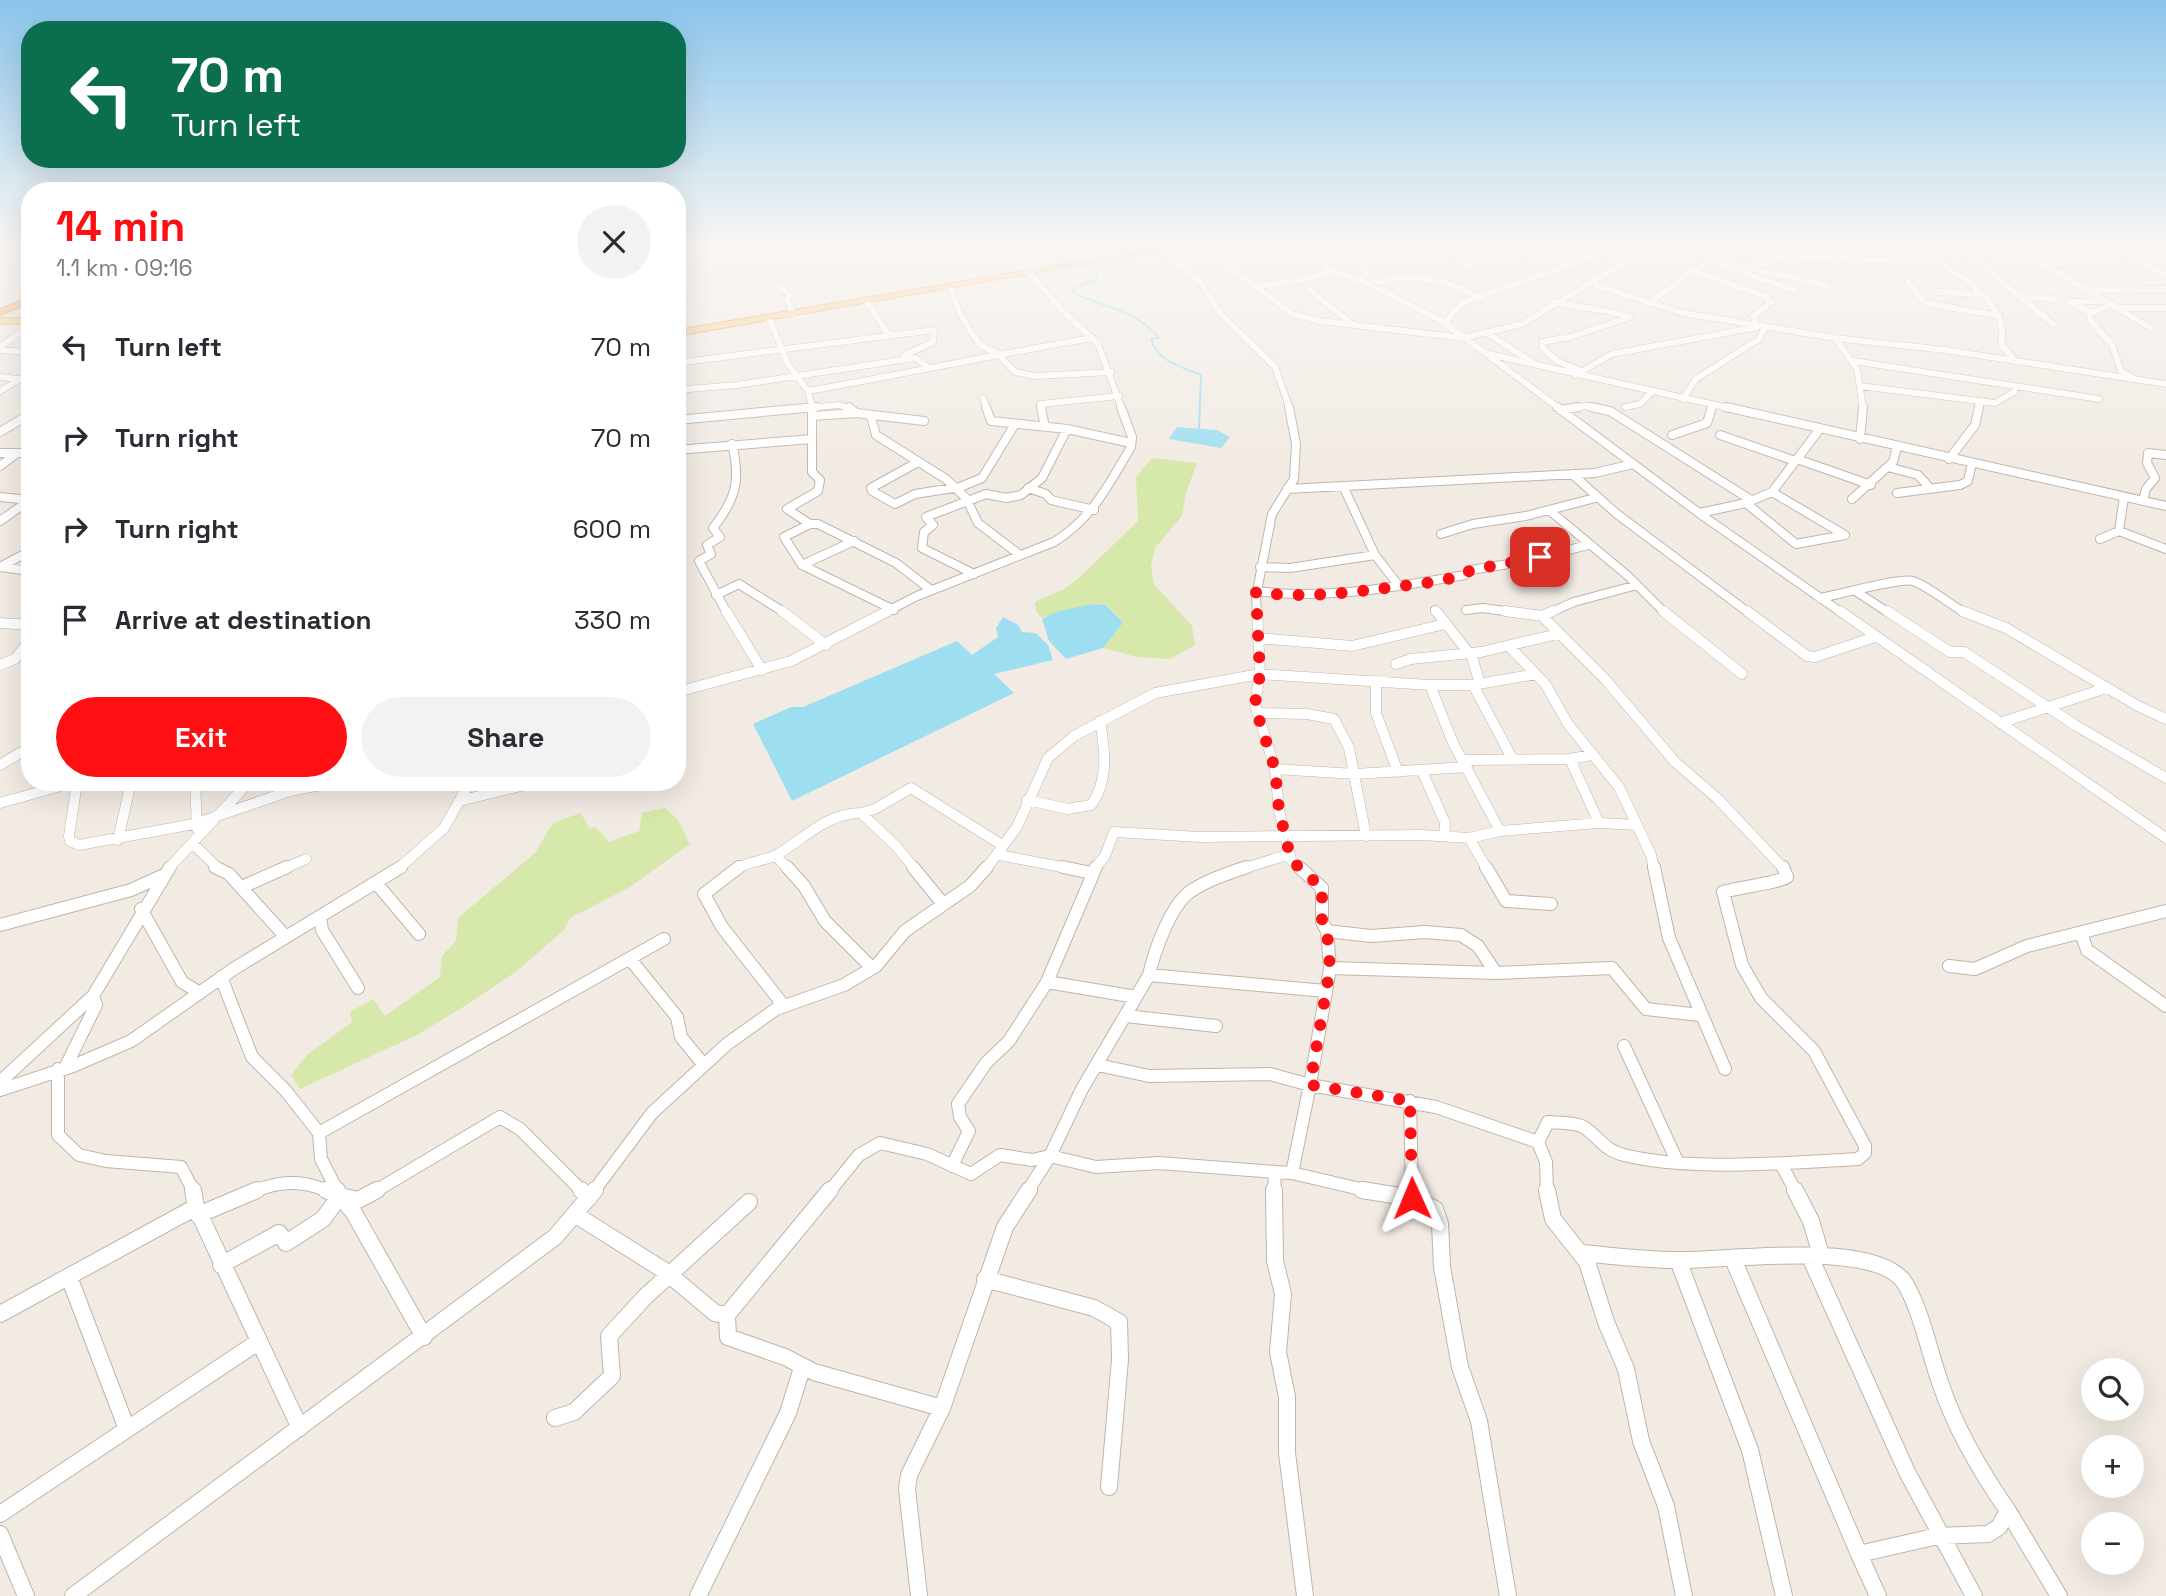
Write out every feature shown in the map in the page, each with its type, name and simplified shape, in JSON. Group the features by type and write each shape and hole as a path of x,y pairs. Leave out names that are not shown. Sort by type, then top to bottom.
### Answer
{"main road":[{"path":"686,332 754,320"}],"street":[{"path":"770,320 781,348 808,391 815,428 812,439 816,454 812,472 820,480 818,491 787,509 810,524"},
{"path":"879,320 889,335"},
{"path":"964,320 979,344 998,354 1006,365 1025,376 1111,372"},
{"path":"686,690 791,661 931,590 1069,533 1094,510 1131,443 1130,426 1111,372 1093,338 1074,320"},
{"path":"1227,320 1275,368 1282,380 1293,417 1296,444 1294,479 1272,514 1256,592 1260,674 1255,704 1275,769 1290,854 1295,865 1322,888 1322,922 1327,931 1330,968 1292,1173"},
{"path":"1331,320 1464,338 1527,320"},
{"path":"1348,320 1352,324"},
{"path":"1440,320 1700,513 2166,838"},
{"path":"1579,373 1557,361 1542,344 1620,320"},
{"path":"1726,320 1762,328 1945,350 2166,384"},
{"path":"1756,320 1762,328"},
{"path":"2002,320 2005,330 2001,344 2016,362"},
{"path":"2049,320 2053,324"},
{"path":"2091,320 2112,345 2121,371 2135,379"},
{"path":"2138,320 2151,328"},
{"path":"1579,373 1612,355 1762,328"},
{"path":"1683,399 1696,379 1759,339 1762,328"},
{"path":"0,348 21,330"},
{"path":"686,362 934,330 933,342 905,355 902,360"},
{"path":"1487,333 1537,366"},
{"path":"0,337 12,338"},
{"path":"808,391 1093,338"},
{"path":"1835,338 1853,360 1860,386 1863,416 1860,439"},
{"path":"16,349 21,346"},
{"path":"0,348 21,350"},
{"path":"1484,353 2166,506"},
{"path":"686,389 916,358 929,368"},
{"path":"1853,360 2099,399"},
{"path":"0,377 19,379"},
{"path":"0,391 19,379"},
{"path":"1860,386 1978,401 2001,401 2015,391 2015,386"},
{"path":"1625,407 1640,404 1652,392"},
{"path":"1045,427 1040,404 1119,396"},
{"path":"983,398 991,421 1067,429 1131,443"},
{"path":"1949,458 1978,424 1981,415 1978,401"},
{"path":"1560,410 1586,406 1609,411 1749,501 1796,544 1845,535 1772,492"},
{"path":"1672,435 1707,423 1712,406"},
{"path":"686,419 811,412 856,413 871,417 924,421"},
{"path":"871,417 876,435 952,486 968,503 978,523 1020,555"},
{"path":"0,432 21,419"},
{"path":"918,462 871,488 872,491 895,504 915,494 929,494 960,486 986,474 1015,424"},
{"path":"974,574 929,555 922,548 924,532 933,525 926,517 986,494 1014,496 1028,488 1042,478 1067,429"},
{"path":"1700,513 1749,501 1772,492 1819,430"},
{"path":"1720,435 1871,485"},
{"path":"686,449 812,439"},
{"path":"732,444 738,469 731,505 713,528 720,537 707,545 711,554 699,561 716,595 762,670"},
{"path":"1852,499 1871,485 1888,467 1895,458 1897,447"},
{"path":"0,453 18,453"},
{"path":"0,466 18,453"},
{"path":"2143,501 2146,489 2155,478 2147,463 2148,453 2166,455"},
{"path":"1897,493 1929,487 1951,490 1966,483 1972,463"},
{"path":"1287,489 1604,472 1633,464"},
{"path":"1888,467 1918,475 1929,487"},
{"path":"1572,474 1595,498 1807,656 1815,657 1875,637"},
{"path":"1028,488 1046,495 1051,500 1094,510"},
{"path":"1343,488 1376,555 1399,586"},
{"path":"0,497 21,499"},
{"path":"2119,531 2124,497"},
{"path":"1441,534 1473,524 1549,510 1595,498"},
{"path":"0,522 21,507"},
{"path":"1549,510 1637,585 1672,620 1742,674"},
{"path":"894,610 802,565 784,537 810,524 818,524 896,564 931,590"},
{"path":"2100,539 2119,531 2166,549"},
{"path":"802,565 854,541"},
{"path":"1256,592 1307,597 1399,586 1465,575 1471,570 1521,562 1588,545"},
{"path":"1260,567 1290,568 1376,555"},
{"path":"0,567 21,556"},
{"path":"0,567 21,570"},
{"path":"1820,598 1857,592 1902,579 1919,584 1961,611 2006,628 2106,688 2166,719"},
{"path":"716,595 739,584 826,645"},
{"path":"1466,610 1483,608 1542,617 1574,602 1637,585"},
{"path":"1857,592 1950,652 1966,653 2050,709 2166,778"},
{"path":"1435,610 1472,657 1477,684 1512,758"},
{"path":"1542,617 1605,679 1675,762 1736,817 1782,864 1786,872 1783,881 1750,884 1723,892 1742,965 1761,998 1814,1051 1865,1146 1865,1153 1858,1159 1781,1164 1677,1161 1626,1156 1595,1143 1583,1126 1555,1121 1548,1122 1538,1142 1546,1161 1548,1202 1553,1219 1582,1253 1626,1369 1641,1441 1666,1506 1684,1596"},
{"path":"0,623 21,624"},
{"path":"1257,638 1352,646 1445,624"},
{"path":"1396,664 1509,646 1558,634"},
{"path":"1509,646 1549,690 1591,755 1619,787 1651,855 1669,938 1725,1069"},
{"path":"0,665 15,659 21,651"},
{"path":"73,1596 555,1237 576,1215 652,1113 703,1064 747,1028 784,1006 844,985 872,968 886,958 905,931 970,886 1017,827 1048,758 1074,736 1154,694 1260,674 1430,685 1477,684 1536,674"},
{"path":"1376,681 1375,707 1398,772"},
{"path":"1430,685 1454,743 1500,831"},
{"path":"2000,723 2050,709 2077,695 2106,688"},
{"path":"1257,713 1307,714 1334,719 1349,748 1366,836"},
{"path":"1027,800 1080,810 1091,805 1098,791 1106,754 1100,721"},
{"path":"0,765 7,763 21,749"},
{"path":"1275,769 1355,774 1422,771 1512,758 1570,759 1591,755"},
{"path":"1570,759 1599,823"},
{"path":"1422,771 1445,823 1444,836"},
{"path":"784,1006 722,927 704,894 742,864 776,856 812,828 850,813 874,809 911,788 1000,850 1091,873"},
{"path":"0,803 43,791"},
{"path":"76,791 69,841 79,845 196,834"},
{"path":"118,840 129,791"},
{"path":"195,791 196,834 214,867 229,874 285,936"},
{"path":"0,1082 93,996 162,876 196,834 220,814 241,791"},
{"path":"220,814 290,791"},
{"path":"0,1090 115,1050 175,1015 221,977 285,936 377,884 428,848 463,800 466,791"},
{"path":"463,800 500,791"},
{"path":"861,813 896,846 943,904"},
{"path":"952,1166 969,1131 960,1117 958,1104 986,1063 1009,1041 1047,982 1091,873 1105,856 1114,832 1200,836 1285,834 1469,838 1500,831 1599,823 1637,825"},
{"path":"1469,838 1506,901 1551,904"},
{"path":"919,1596 907,1489 909,1475 942,1408 1005,1227 1050,1156 1082,1089 1149,975 1154,954 1178,903 1189,892 1223,875 1290,854"},
{"path":"776,856 804,886 825,920 872,968"},
{"path":"242,887 306,859"},
{"path":"0,925 119,894 162,876"},
{"path":"377,884 419,934"},
{"path":"141,909 182,982 200,993"},
{"path":"1949,966 1975,969 2027,946 2166,911"},
{"path":"320,917 322,930 358,988"},
{"path":"1327,931 1370,935 1395,932 1460,935 1471,939 1485,954 1496,974"},
{"path":"2081,933 2087,950 2166,1006"},
{"path":"319,1133 664,939"},
{"path":"630,959 677,1017 681,1037 703,1064"},
{"path":"1330,968 1496,974 1612,968 1646,1009 1700,1015"},
{"path":"1149,975 1326,991"},
{"path":"221,977 252,1057 286,1091 319,1133 321,1159 340,1196 354,1213 424,1337"},
{"path":"1047,982 1136,997"},
{"path":"93,996 96,1005 62,1068 58,1135 79,1155 106,1161 181,1167 194,1191 197,1211 221,1265 300,1429"},
{"path":"1126,1016 1216,1026"},
{"path":"1624,1046 1677,1161"},
{"path":"1098,1065 1149,1076 1270,1074 1310,1085 1410,1101 1538,1142"},
{"path":"1410,1101 1412,1198"},
{"path":"0,1314 197,1211 268,1185 309,1182 340,1196 358,1200 500,1116 520,1129 589,1198"},
{"path":"942,1408 802,1368 785,1357 727,1337 727,1315 859,1155 880,1143 927,1154 971,1174 1000,1155 1032,1160 1050,1156 1096,1167 1159,1163 1292,1173 1339,1186 1412,1198 1435,1209 1440,1224 1442,1267 1460,1367 1479,1421 1508,1596"},
{"path":"1781,1164 1811,1221 1816,1256 1892,1445 1938,1536 1974,1596"},
{"path":"1275,1172 1272,1213 1275,1261 1283,1302 1278,1352 1287,1397 1287,1452 1305,1596"},
{"path":"221,1265 279,1233 286,1243 323,1219 340,1196"},
{"path":"555,1418 574,1412 612,1376 608,1336 646,1296 749,1202"},
{"path":"576,1215 671,1276 715,1313 727,1315"},
{"path":"1582,1253 1678,1260 1816,1256 1874,1261 1899,1274 1916,1311 1941,1388 1978,1469 2008,1511 2059,1596"},
{"path":"1733,1259 1878,1596"},
{"path":"1678,1260 1751,1450 1784,1596"},
{"path":"69,1277 127,1429"},
{"path":"985,1279 1094,1308 1119,1322 1120,1359 1109,1487"},
{"path":"0,1514 258,1342"},
{"path":"698,1596 788,1413 802,1368"},
{"path":"1859,1553 1938,1536 1988,1534 1999,1527 2008,1511"},
{"path":"0,1534 26,1596"}],"green space":[{"path":"1152,458 1197,463 1186,493 1182,516 1155,548 1151,566 1154,584 1192,626 1195,645 1170,659 1137,657 1103,648 1123,623 1107,605 1092,604 1042,618 1036,611 1035,602 1064,589 1080,577 1138,521 1136,477"},
{"path":"665,808 678,820 690,844 630,887 570,918 565,929 517,971 468,1004 419,1034 300,1089 291,1075 307,1055 352,1022 350,1012 373,999 385,1016 440,977 442,956 456,941 458,918 535,853 553,823 581,813 589,828 596,827 609,842 639,831 642,813"}],"water":[{"path":"1177,427 1217,430 1230,437 1221,448 1169,439"},
{"path":"1092,604 1106,605 1123,623 1103,648 1066,659 1049,641 1042,619 1056,612"},
{"path":"1003,617 1018,625 1022,632 1036,633 1048,645 1053,660 994,674 1014,693 792,801 753,724 791,707 803,707 957,641 972,655 998,637 996,628"}],"waterway":[{"path":"1138,320 1159,338 1151,339 1158,353 1178,366 1201,375 1199,428"}],"route":[{"path":"1412,1198 1410,1101 1310,1085 1330,968 1327,931 1322,922 1322,888 1291,860 1279,810 1275,769 1255,704 1260,674 1256,592 1307,597 1379,590 1437,581 1465,575 1471,570 1540,557"}]}
